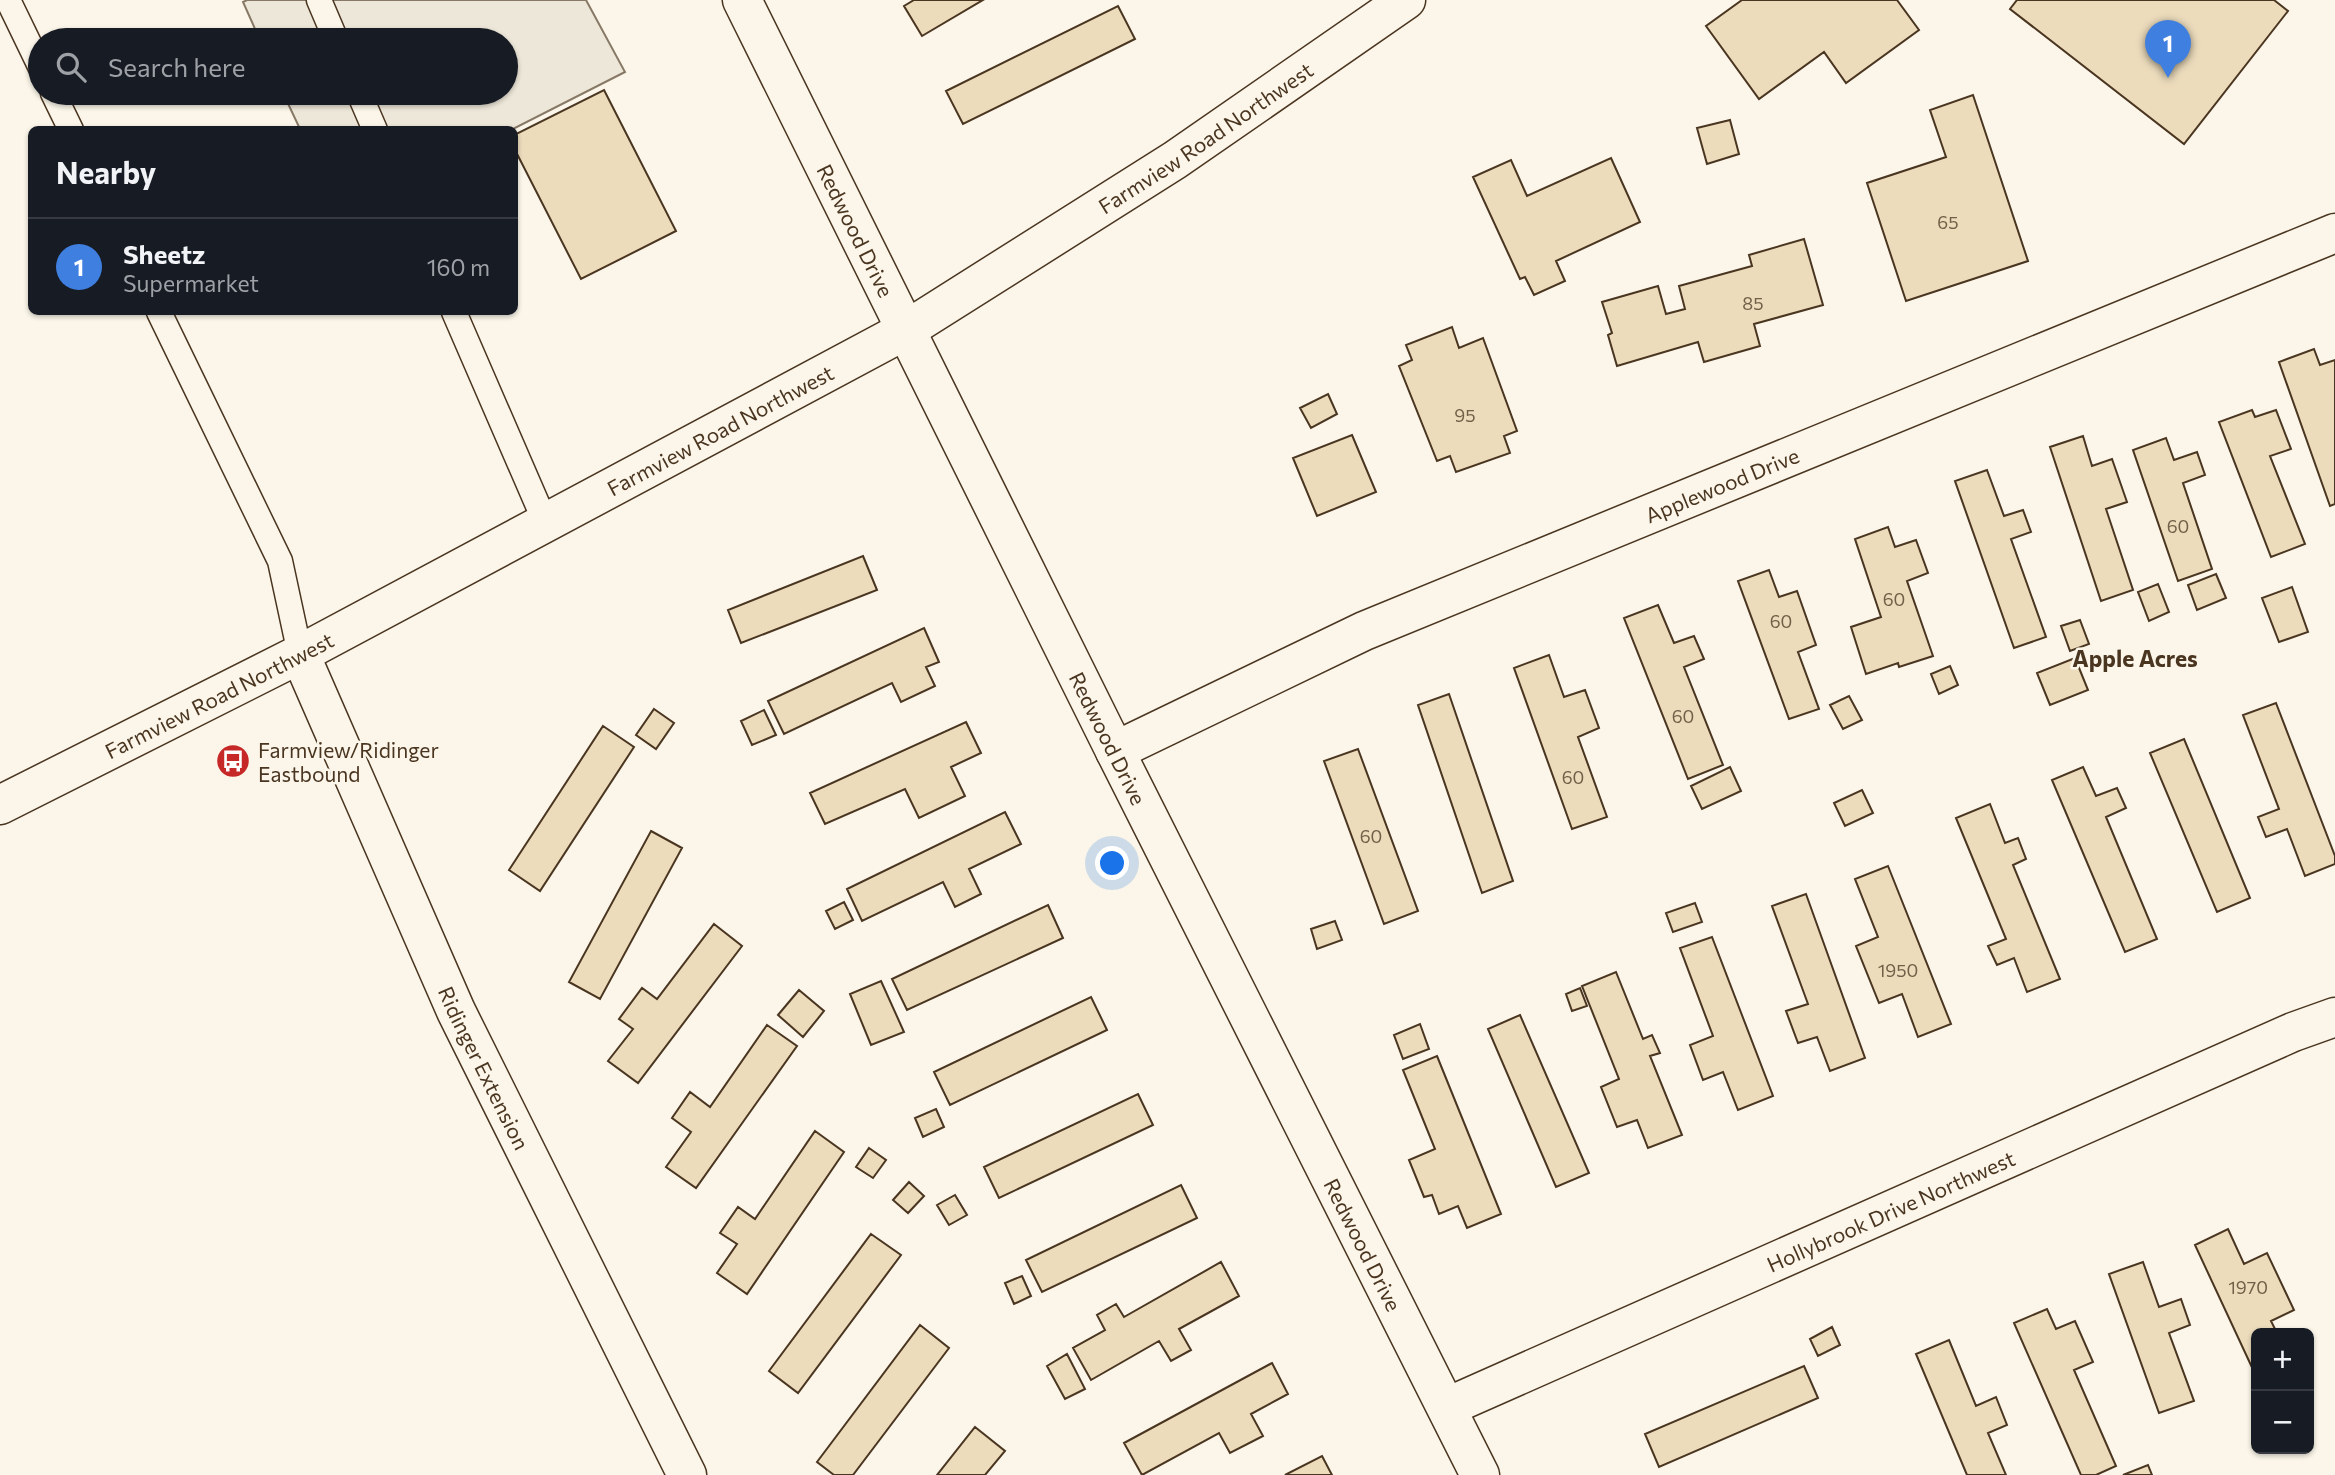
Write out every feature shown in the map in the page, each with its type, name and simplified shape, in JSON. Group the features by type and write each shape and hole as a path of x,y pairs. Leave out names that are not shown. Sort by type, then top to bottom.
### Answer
{"street":[{"name":"Redwood Drive","path":"742,0 1115,751 1480,1475"},
{"name":"Farmview Road Northwest","path":"0,804 300,654 906,330 1175,160 1406,0"},
{"name":"Applewood Drive","path":"1115,751 1364,631 2335,233"},
{"name":"Ridinger Extension","path":"300,654 456,1011 687,1475"},
{"name":"Hollybrook Drive Northwest","path":"1447,1407 2293,1032 2335,1017"}],"lane":[{"path":"8,0 28,41"},
{"path":"319,0 331,28"},
{"path":"59,105 69,126"},
{"path":"364,105 373,126"},
{"path":"160,315 280,561 300,654"},
{"path":"455,315 546,524"}],"shaded area":[{"path":"586,0 625,72 518,126 299,126 289,105 518,105 518,28 255,28 243,2"}],"building":[{"path":"914,0 983,0 922,36 904,6"},
{"path":"1742,0 1897,0 1919,30 1846,83 1824,52 1759,99 1706,26"},
{"path":"2017,0 2274,0 2288,11 2184,144 2010,9"},
{"path":"1118,6 1135,39 963,124 946,91"},
{"path":"604,90 676,231 581,279 518,156 518,133"},
{"path":"1973,95 2028,261 1906,301 1867,183 1946,157 1930,110"},
{"path":"1730,120 1739,154 1707,164 1697,128"},
{"path":"1611,158 1640,222 1556,261 1565,281 1534,295 1525,277 1520,279 1473,177 1511,160 1527,196"},
{"path":"1804,239 1823,305 1754,324 1760,346 1704,362 1698,342 1617,366 1608,335 1612,333 1602,302 1658,286 1666,314 1685,309 1679,286 1752,266 1749,255"},
{"path":"1452,327 1459,348 1483,338 1517,431 1504,436 1510,453 1456,472 1450,456 1437,461 1399,366 1412,360 1406,345"},
{"path":"2314,349 2320,365 2335,360 2335,504 2330,506 2279,362"},
{"path":"1328,394 1337,414 1311,428 1300,408"},
{"path":"2252,410 2255,417 2276,410 2291,449 2270,456 2305,544 2271,557 2219,422"},
{"path":"1352,435 1376,492 1317,516 1293,458"},
{"path":"2083,436 2092,466 2112,459 2127,502 2106,509 2133,590 2101,601 2050,447"},
{"path":"2166,438 2174,460 2197,452 2205,475 2183,483 2212,569 2178,581 2133,450"},
{"path":"1987,470 2004,516 2023,510 2031,532 2011,539 2046,637 2014,648 1955,481"},
{"path":"1888,527 1895,547 1916,540 1928,573 1907,581 1933,656 1899,667 1898,663 1866,674 1851,627 1881,617 1855,539"},
{"path":"863,556 877,590 741,643 728,610"},
{"path":"1769,570 1779,597 1797,591 1816,645 1798,652 1819,709 1789,719 1738,581"},
{"path":"2216,574 2226,598 2197,610 2188,585"},
{"path":"2158,584 2169,612 2149,621 2138,592"},
{"path":"2292,587 2308,632 2279,642 2262,598"},
{"path":"1658,605 1674,643 1694,636 1704,659 1684,667 1723,765 1688,779 1624,618"},
{"path":"2080,620 2089,644 2070,651 2061,626"},
{"path":"924,628 939,662 926,667 935,686 901,702 892,683 784,734 768,701"},
{"path":"1549,655 1564,697 1585,690 1599,728 1578,737 1607,817 1572,829 1514,668"},
{"path":"2075,658 2088,690 2050,705 2037,673"},
{"path":"1950,666 1958,685 1939,694 1931,674"},
{"path":"1449,694 1513,881 1482,893 1418,705"},
{"path":"1849,696 1862,720 1843,729 1830,705"},
{"path":"2276,703 2335,856 2335,864 2305,876 2287,829 2266,837 2258,817 2279,809 2243,715"},
{"path":"654,709 674,723 656,749 636,735"},
{"path":"764,710 776,735 752,745 741,721"},
{"path":"966,722 981,753 951,767 965,796 919,818 905,789 825,824 810,793"},
{"path":"603,726 634,747 540,891 509,870"},
{"path":"2184,739 2250,898 2217,912 2150,753"},
{"path":"1358,749 1418,911 1384,924 1324,761"},
{"path":"1730,767 1741,791 1702,809 1691,786"},
{"path":"2083,767 2096,796 2117,788 2126,808 2106,817 2157,939 2125,952 2052,780"},
{"path":"1862,790 1873,813 1845,826 1834,803"},
{"path":"1990,804 2005,843 2018,838 2026,859 2013,865 2060,979 2027,992 2014,958 1997,965 1988,946 2006,939 1956,818"},
{"path":"1005,812 1021,844 969,869 981,894 955,907 943,882 862,921 847,889"},
{"path":"651,831 682,848 600,999 569,982"},
{"path":"1888,866 1951,1024 1918,1037 1902,994 1879,1003 1856,946 1878,937 1855,879"},
{"path":"1806,894 1865,1058 1830,1071 1817,1037 1798,1043 1786,1011 1808,1004 1772,906"},
{"path":"844,902 853,920 835,929 826,911"},
{"path":"1695,903 1702,922 1673,932 1666,913"},
{"path":"1048,905 1063,938 907,1010 892,979"},
{"path":"1335,921 1342,940 1317,949 1311,929"},
{"path":"714,924 742,946 638,1083 608,1061 633,1029 619,1019 642,988 657,999"},
{"path":"1712,937 1773,1096 1738,1110 1723,1072 1703,1080 1690,1045 1713,1036 1680,948"},
{"path":"1616,972 1643,1039 1652,1035 1660,1053 1650,1056 1682,1135 1648,1148 1637,1120 1617,1127 1601,1087 1619,1079 1582,986"},
{"path":"881,981 904,1032 871,1045 850,994"},
{"path":"1580,988 1587,1006 1572,1011 1566,994"},
{"path":"799,990 824,1011 803,1037 778,1015"},
{"path":"1091,997 1107,1030 950,1105 934,1072"},
{"path":"1520,1015 1589,1173 1556,1187 1488,1029"},
{"path":"1420,1024 1429,1049 1403,1059 1394,1035"},
{"path":"767,1025 797,1046 696,1188 666,1167 691,1132 672,1118 690,1092 710,1107"},
{"path":"1437,1056 1501,1214 1467,1228 1458,1206 1439,1214 1432,1195 1424,1197 1409,1160 1435,1149 1403,1070"},
{"path":"1138,1094 1153,1125 999,1198 984,1167"},
{"path":"936,1109 944,1127 923,1137 915,1118"},
{"path":"815,1131 844,1152 747,1294 717,1273 737,1244 720,1233 738,1207 755,1219"},
{"path":"869,1148 886,1160 873,1178 856,1167"},
{"path":"909,1182 924,1196 908,1213 893,1200"},
{"path":"1181,1185 1197,1218 1042,1292 1026,1260"},
{"path":"955,1195 967,1215 949,1225 937,1205"},
{"path":"2228,1229 2244,1264 2267,1253 2294,1310 2271,1321 2274,1328 2251,1328 2251,1365 2195,1245"},
{"path":"871,1234 901,1255 798,1393 769,1371"},
{"path":"1221,1262 1239,1296 1179,1329 1191,1350 1171,1361 1159,1341 1091,1380 1073,1348 1105,1330 1097,1315 1116,1304 1124,1317"},
{"path":"2143,1262 2159,1307 2181,1299 2190,1325 2169,1333 2194,1401 2159,1413 2109,1274"},
{"path":"1022,1276 1031,1296 1014,1304 1005,1283"},
{"path":"2047,1309 2056,1329 2075,1321 2093,1362 2074,1370 2116,1466 2096,1475 2081,1475 2014,1323"},
{"path":"920,1325 949,1348 853,1475 834,1475 817,1462"},
{"path":"1832,1327 1840,1345 1818,1356 1810,1339"},
{"path":"1949,1340 1976,1406 1996,1397 2007,1425 1988,1433 2006,1475 1967,1475 1916,1354"},
{"path":"1067,1354 1085,1389 1065,1399 1047,1366"},
{"path":"1272,1363 1288,1394 1251,1414 1263,1436 1230,1453 1219,1433 1142,1475 1124,1443"},
{"path":"1804,1366 1818,1398 1659,1467 1645,1434"},
{"path":"975,1427 1005,1451 985,1475 937,1475"},
{"path":"1322,1456 1332,1475 1285,1475"},
{"path":"2148,1465 2152,1475 2123,1475"}],"place":[{"name":"Sheetz","path":"2168,78"},
{"name":"Farmview/Ridinger Eastbound","path":"233,761"}],"district":[{"name":"Apple Acres","path":"2135,658"}]}
